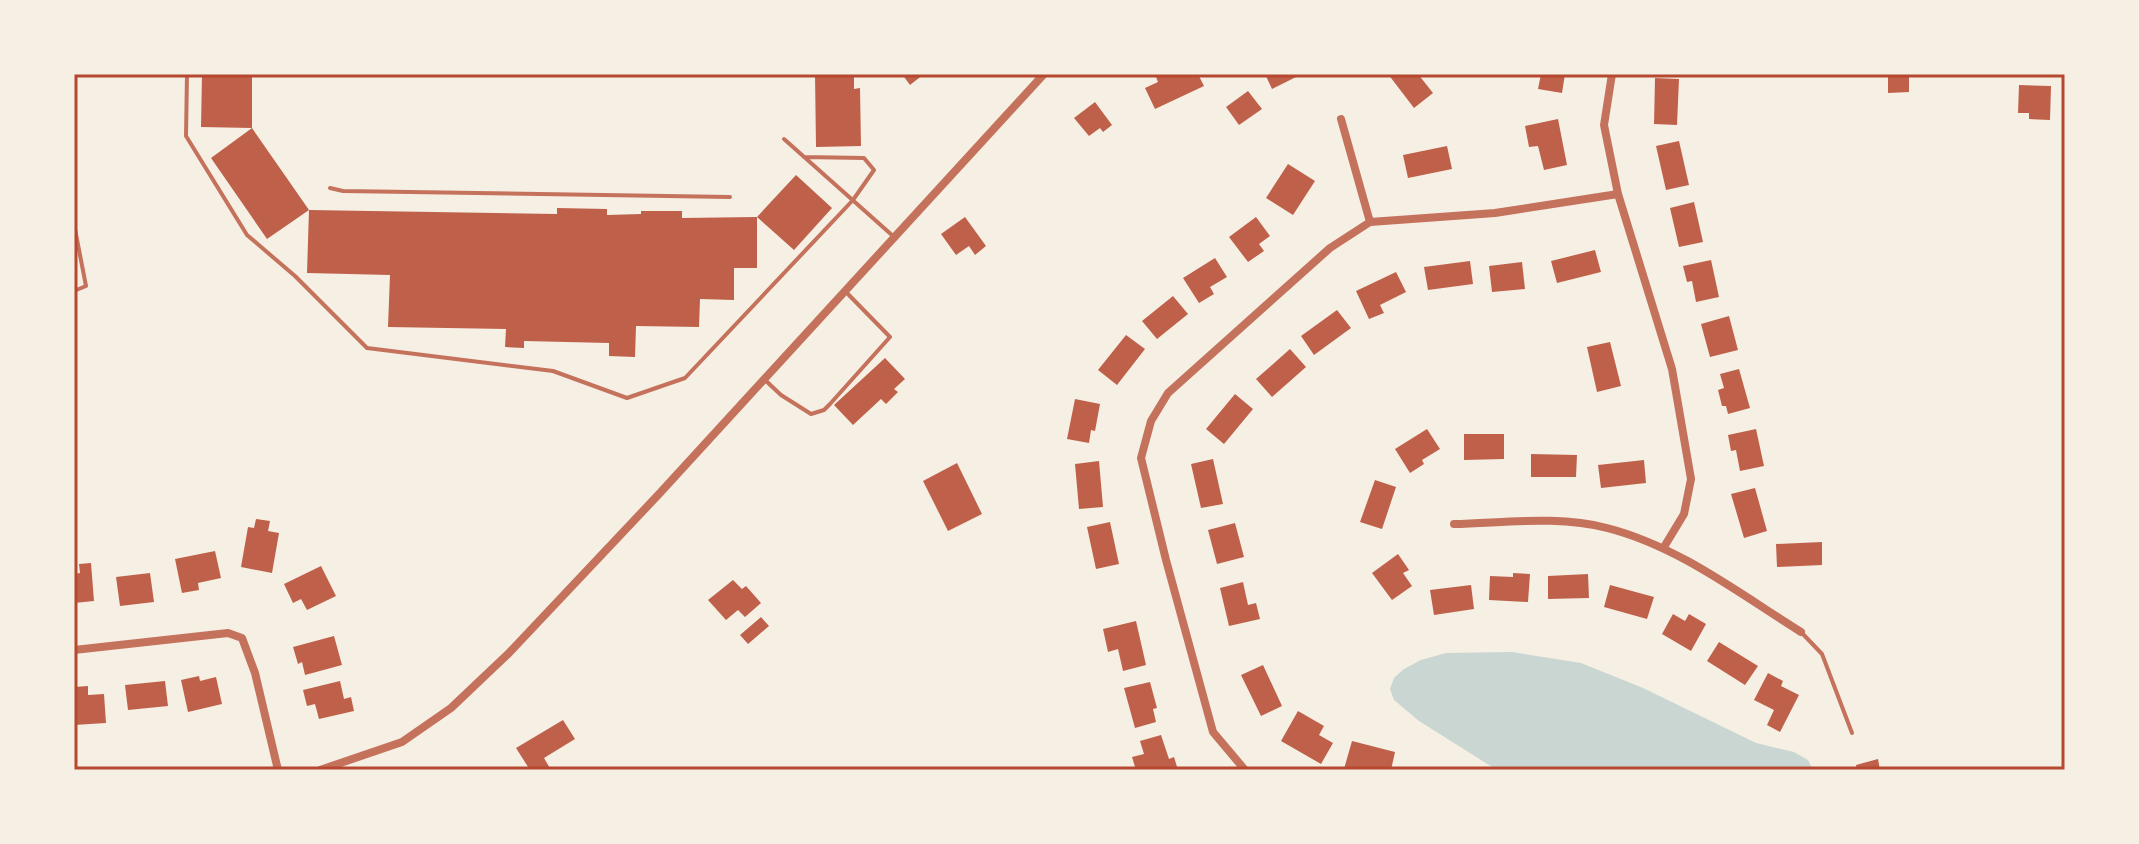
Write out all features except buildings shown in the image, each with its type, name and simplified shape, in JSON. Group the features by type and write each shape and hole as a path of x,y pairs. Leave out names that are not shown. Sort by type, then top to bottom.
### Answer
{"street":[{"path":"320,770 402,742 451,708 508,654 765,380 1044,74"},
{"path":"1612,74 1604,125 1618,194 1672,369 1691,479 1684,514 1664,547"},
{"path":"1341,119 1370,222"},
{"path":"1245,770 1213,732 1141,458 1151,421 1168,393 1330,248 1370,222 1495,213 1618,194"},
{"path":"1454,524 1561,521 1606,527 1664,547 1801,632"},
{"path":"74,650 228,633 242,638 255,673 278,770"}],"lane":[{"path":"187,74 186,136 247,235 295,276 367,348 553,371 627,398 685,378 853,200 874,170 864,158 804,157"},
{"path":"784,139 895,238"},
{"path":"330,188 343,191 730,197"},
{"path":"74,224 86,286 74,291"},
{"path":"765,380 781,395 811,414 824,410 830,404 890,337 846,292"},
{"path":"1801,632 1822,654 1852,733"}],"shaded area":[{"path":"1512,652 1581,663 1643,688 1756,743 1794,752 1808,760 1813,770 1497,770 1419,721 1394,700 1390,689 1394,678 1421,660 1446,653"}]}
